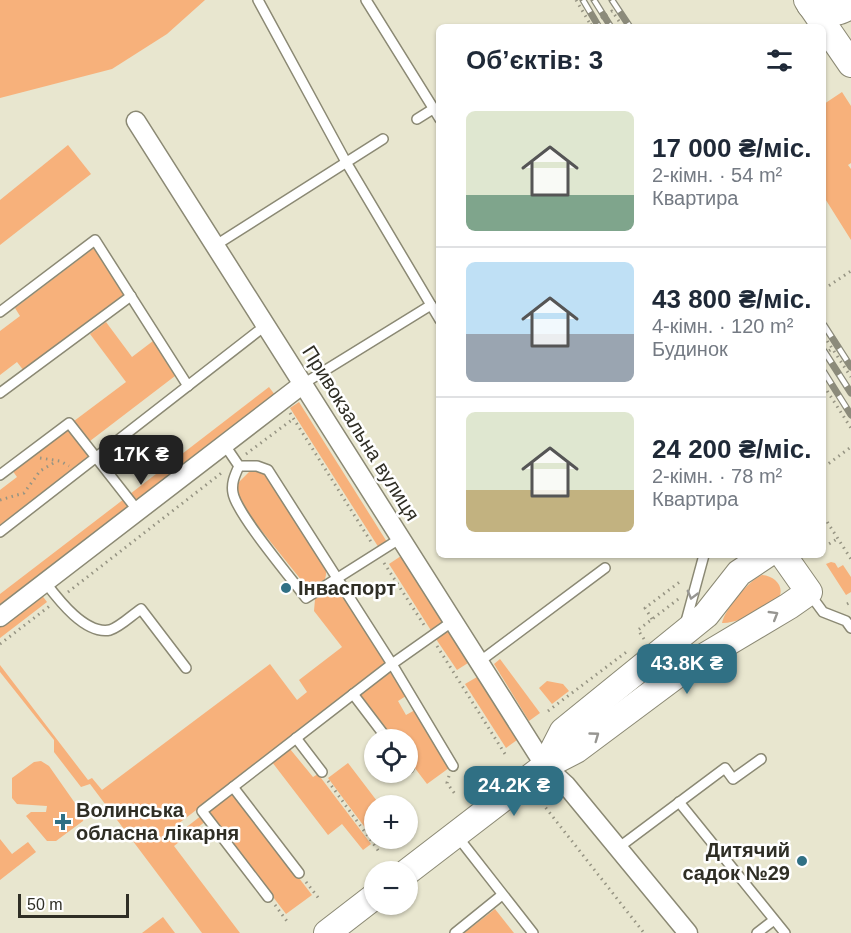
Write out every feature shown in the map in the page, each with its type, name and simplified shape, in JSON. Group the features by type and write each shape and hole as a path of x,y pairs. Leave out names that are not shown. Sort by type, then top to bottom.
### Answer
{"street":[{"path":"809,2 826,12 843,11 851,5"},
{"path":"809,2 824,24"},
{"path":"826,27 851,64"},
{"name":"Привокзальна вулиця","path":"136,121 545,766 566,785 688,933"},
{"path":"0,617 303,384"},
{"path":"545,766 562,731 682,636 706,615 739,573 762,558"},
{"path":"418,863 545,766 576,750 690,665 809,592 785,558"},
{"path":"341,926 364,906"}],"lane":[{"path":"258,0 346,162 436,314"},
{"path":"366,0 436,113"},
{"path":"417,119 433,109"},
{"path":"216,245 383,139"},
{"path":"0,312 95,240 188,386"},
{"path":"0,393 131,296"},
{"path":"303,384 430,305"},
{"path":"0,531 266,325"},
{"path":"0,474 69,423 138,511"},
{"path":"224,444 238,464 268,470 392,664 453,766"},
{"path":"238,464 232,483 233,495 243,513 306,598 401,538"},
{"path":"682,636 703,558"},
{"path":"479,662 605,568"},
{"path":"45,582 58,600 91,627 102,630 112,629 141,609 186,668"},
{"path":"809,592 823,612 846,621 851,628"},
{"path":"268,897 202,811 392,664 453,621"},
{"path":"353,694 379,729"},
{"path":"296,738 322,772"},
{"path":"618,848 725,768 733,779 761,759"},
{"path":"233,787 299,873"},
{"path":"679,802 785,933"},
{"path":"456,834 533,933"},
{"path":"455,933 502,896"},
{"path":"757,933 774,920"}],"path":[{"path":"576,0 591,24"},
{"path":"595,24 612,11 620,24"},
{"path":"826,288 851,271"},
{"path":"826,339 851,377"},
{"path":"826,353 832,349"},
{"path":"826,389 851,428"},
{"path":"282,400 505,754"},
{"path":"0,644 238,464 293,419"},
{"path":"826,466 851,447"},
{"path":"24,457 57,461 78,471"},
{"path":"0,500 24,493 40,471 57,461"},
{"path":"826,520 851,559"},
{"path":"826,546 837,538"},
{"path":"652,619 645,608 681,581"},
{"path":"548,711 644,638 638,630 678,599"},
{"path":"453,766 447,783 455,794"},
{"path":"322,772 380,853"},
{"path":"542,803 644,933"},
{"path":"299,873 320,900"},
{"path":"268,897 290,924"}],"shaded area":[{"path":"0,0 205,0 167,34 112,69 0,98"},
{"path":"842,92 851,106 851,163 848,165 851,169 851,240 826,200 826,103"},
{"path":"68,145 91,174 0,245 0,200"},
{"path":"94,248 124,295 24,371 17,362 0,375 0,331 20,316 15,308"},
{"path":"106,322 132,357 153,341 175,376 90,441 74,421 126,382 90,334"},
{"path":"269,387 275,395 136,502 130,494"},
{"path":"299,402 387,542 379,548 290,408"},
{"path":"67,427 89,456 0,525 0,490 17,477 12,470"},
{"path":"258,471 266,475 326,569 325,580 318,585 311,588 306,586 245,510 237,495 237,484 249,472"},
{"path":"124,499 130,507 0,606 0,594"},
{"path":"401,556 444,624 432,632 389,564"},
{"path":"835,563 838,568 843,565 851,577 851,592 846,595 826,564"},
{"path":"762,575 773,578 779,585 780,595 774,604 741,620 722,623 738,596"},
{"path":"336,584 387,663 165,834 170,840 202,815 206,821 174,846 240,933 202,933 90,784 81,787 54,752 54,740 0,672 0,665 88,780 92,778 102,790 270,664 297,700 307,692 299,680 342,647 314,611 315,599"},
{"path":"41,594 47,602 0,638 0,626"},
{"path":"448,631 468,663 457,670 436,639"},
{"path":"500,659 540,713 529,721 494,664"},
{"path":"391,670 406,696 398,701 406,715 415,710 449,768 427,784 418,772 418,729 386,729 360,694"},
{"path":"477,677 517,740 506,748 465,684"},
{"path":"547,681 563,684 569,691 552,704 539,688"},
{"path":"290,749 313,777 318,774 364,835 364,849 363,850 342,824 328,835 272,762"},
{"path":"41,761 49,766 84,816 83,821 56,841 47,841 26,816 31,812 46,812 47,806 17,804 12,798 12,778 34,762"},
{"path":"348,763 372,795 364,795 364,826 328,778"},
{"path":"233,792 312,895 286,914 208,811"},
{"path":"0,839 12,854 28,842 36,852 0,880"},
{"path":"495,909 514,933 464,933"},
{"path":"163,917 175,933 142,933"}],"railway":[{"path":"583,0 597,24"},
{"path":"594,0 609,24"},
{"path":"612,0 628,24"},
{"path":"826,328 851,367"},
{"path":"826,354 851,393"},
{"path":"826,375 851,415"}],"place":[{"name":"Інваспорт","path":"286,588"},
{"name":"Волинська обласна лікарня","path":"63,822"},
{"name":"Дитячий садок №29","path":"802,861"}]}
